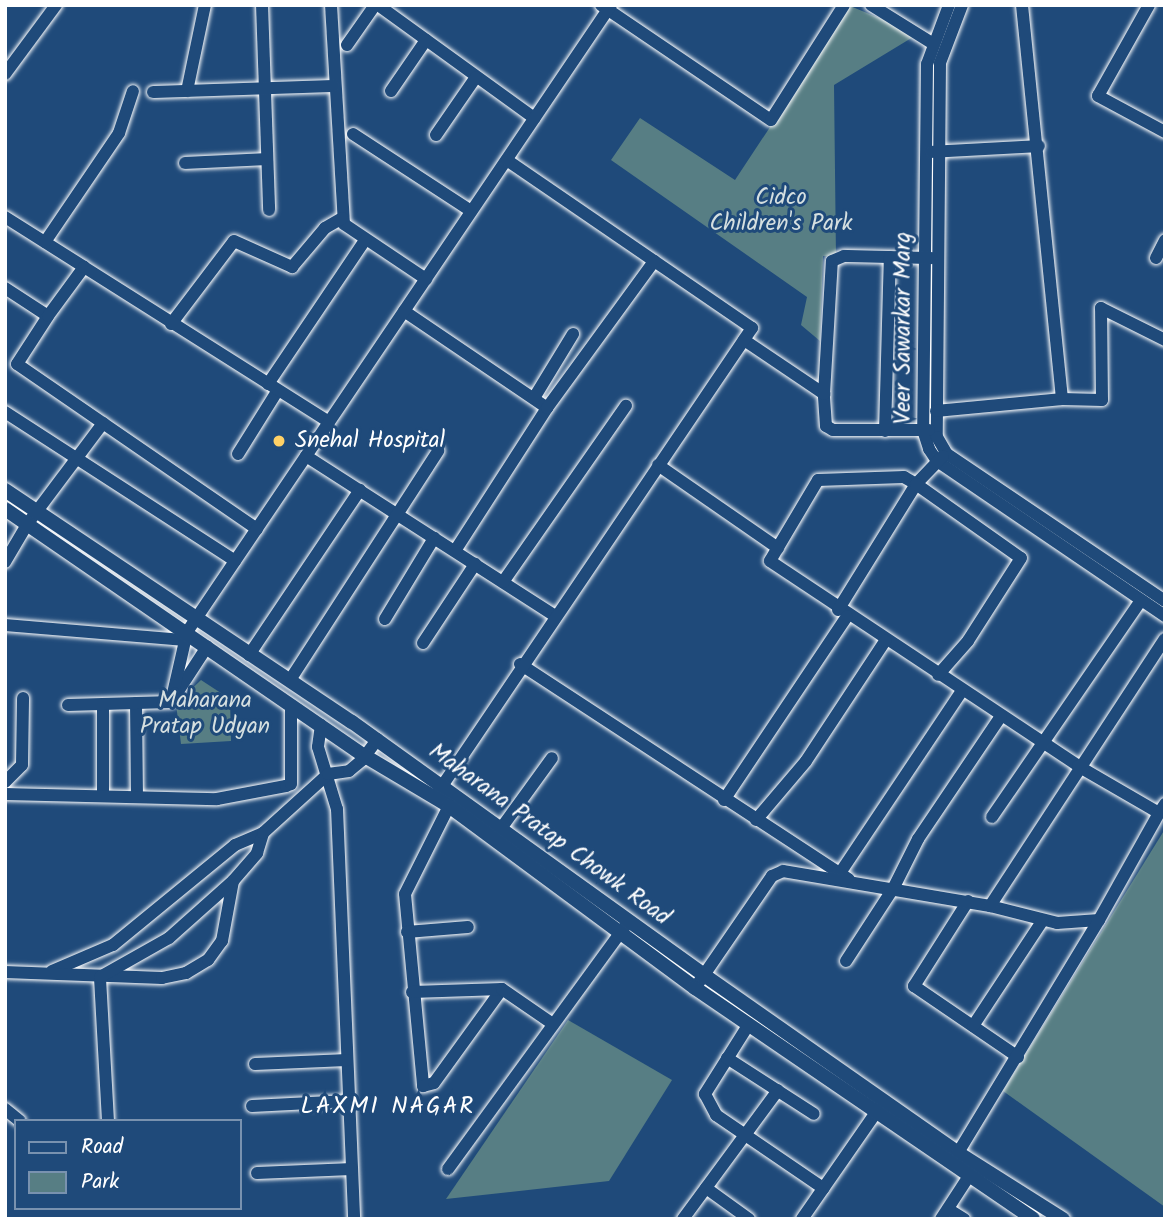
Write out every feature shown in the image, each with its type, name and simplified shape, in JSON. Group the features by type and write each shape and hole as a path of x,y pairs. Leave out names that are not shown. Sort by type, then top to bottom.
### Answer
{"main road":[{"name":"Maharana Pratap Chowk Road","path":"5,491 32,518 321,726 365,755 502,827 624,927"},
{"name":"Maharana Pratap Chowk Road","path":"5,509 32,518"},
{"name":"Maharana Pratap Chowk Road","path":"189,631 249,655 289,680 377,740 438,791 449,806 699,982 955,1158 1063,1219"},
{"name":"Maharana Pratap Chowk Road","path":"699,982 749,1024 881,1105"},
{"name":"Maharana Pratap Chowk Road","path":"955,1158 970,1176 1033,1219"}],"street":[{"path":"5,74 56,5"},
{"path":"187,91 205,5"},
{"path":"262,5 269,210"},
{"path":"331,5 342,218 365,240 426,279"},
{"path":"347,45 376,5 534,118"},
{"path":"171,702 189,631 607,7 771,120 844,5"},
{"path":"871,5 932,43"},
{"name":"Veer Sawarkar Marg","path":"933,152 927,64 932,43 949,5"},
{"name":"Veer Sawarkar Marg","path":"942,457 930,430 933,152 941,56 962,5"},
{"path":"1022,5 1040,146 1062,399"},
{"path":"1149,5 1098,96 1165,132"},
{"path":"391,91 426,40"},
{"path":"436,135 477,76"},
{"path":"153,92 334,86"},
{"path":"45,242 118,133 133,91"},
{"path":"353,134 471,211"},
{"path":"933,152 1040,146"},
{"path":"185,163 267,159"},
{"path":"438,791 520,664 752,328 507,160"},
{"path":"5,217 329,422"},
{"path":"171,324 234,241 292,267 325,228 342,218"},
{"path":"238,454 273,387 365,240"},
{"path":"1156,258 1165,240"},
{"path":"930,430 833,430 826,426 824,394 831,263 844,256 932,258"},
{"path":"885,431 890,257"},
{"name":"Veer Sawarkar Marg","path":"930,430 936,411 932,258"},
{"path":"455,551 547,408 654,261"},
{"path":"17,364 84,267"},
{"path":"5,288 48,316"},
{"path":"936,411 1062,399 1102,400 1101,308 1165,340"},
{"path":"404,311 547,408"},
{"path":"534,398 573,334"},
{"path":"744,340 824,394"},
{"path":"5,356 257,529"},
{"path":"503,582 626,405"},
{"path":"5,412 234,561"},
{"path":"5,562 32,518 103,423"},
{"path":"289,680 438,451"},
{"path":"306,456 554,615"},
{"path":"724,800 843,613 916,484 942,457"},
{"path":"942,457 1165,616"},
{"path":"942,457 1165,601"},
{"path":"658,465 778,548"},
{"path":"937,675 968,641 1021,558 904,477 818,480 770,561 885,641 937,675 1001,716 1045,745 1078,766 1162,809 1018,1057 955,1158"},
{"path":"249,655 360,490"},
{"path":"385,619 434,538"},
{"path":"423,643 475,564"},
{"path":"992,817 1045,745 1141,600"},
{"path":"5,625 189,631"},
{"path":"990,906 1078,766 1165,639"},
{"path":"756,820 806,761 885,641"},
{"path":"171,702 208,647"},
{"path":"520,664 842,877"},
{"path":"842,877 962,691"},
{"path":"5,782 22,765 23,698"},
{"path":"68,705 171,702"},
{"path":"136,703 137,797"},
{"path":"103,704 103,796"},
{"path":"5,794 217,799 291,784 291,705"},
{"path":"846,961 894,887 918,839 1001,716"},
{"path":"321,726 318,747 337,809 354,1219"},
{"path":"51,972 113,945 235,845 263,833 328,774 349,771 377,740"},
{"path":"502,827 552,758"},
{"path":"449,806 408,882 407,932 420,1082 429,1087 502,989"},
{"path":"100,977 169,938 233,881 257,853 263,833"},
{"path":"699,982 772,876 783,871 842,877 968,901 1044,920 1099,919"},
{"path":"5,972 162,978 186,973 208,960 222,941 233,881"},
{"path":"968,901 914,986 1018,1057"},
{"path":"973,1026 1044,920"},
{"path":"407,932 468,927"},
{"path":"448,1169 624,927"},
{"path":"100,977 108,1119"},
{"path":"412,992 502,989 553,1024"},
{"path":"749,1024 705,1094 716,1115 823,1188"},
{"path":"727,1058 814,1114"},
{"path":"255,1064 347,1060"},
{"path":"683,1219 778,1090"},
{"path":"252,1106 349,1101"},
{"path":"802,1219 881,1105"},
{"path":"257,1173 352,1169"},
{"path":"964,1219 944,1214 970,1176"},
{"path":"706,1188 749,1219"}],"green space":[{"name":"Cidco Children's Park","path":"850,6 918,34 834,85 836,257 823,256 820,341 801,325 807,297 611,160 640,118 735,180"},
{"name":"Maharana Pratap Udyan","path":"201,680 230,699 231,741 181,744 176,704"},
{"path":"1165,829 1165,1207 1003,1091"},
{"path":"568,1020 672,1080 609,1181 446,1199"}],"place":[{"name":"Snehal Hospital","path":"279,441"}],"district":[{"name":"LAXMI NAGAR","path":"388,1107"}]}
